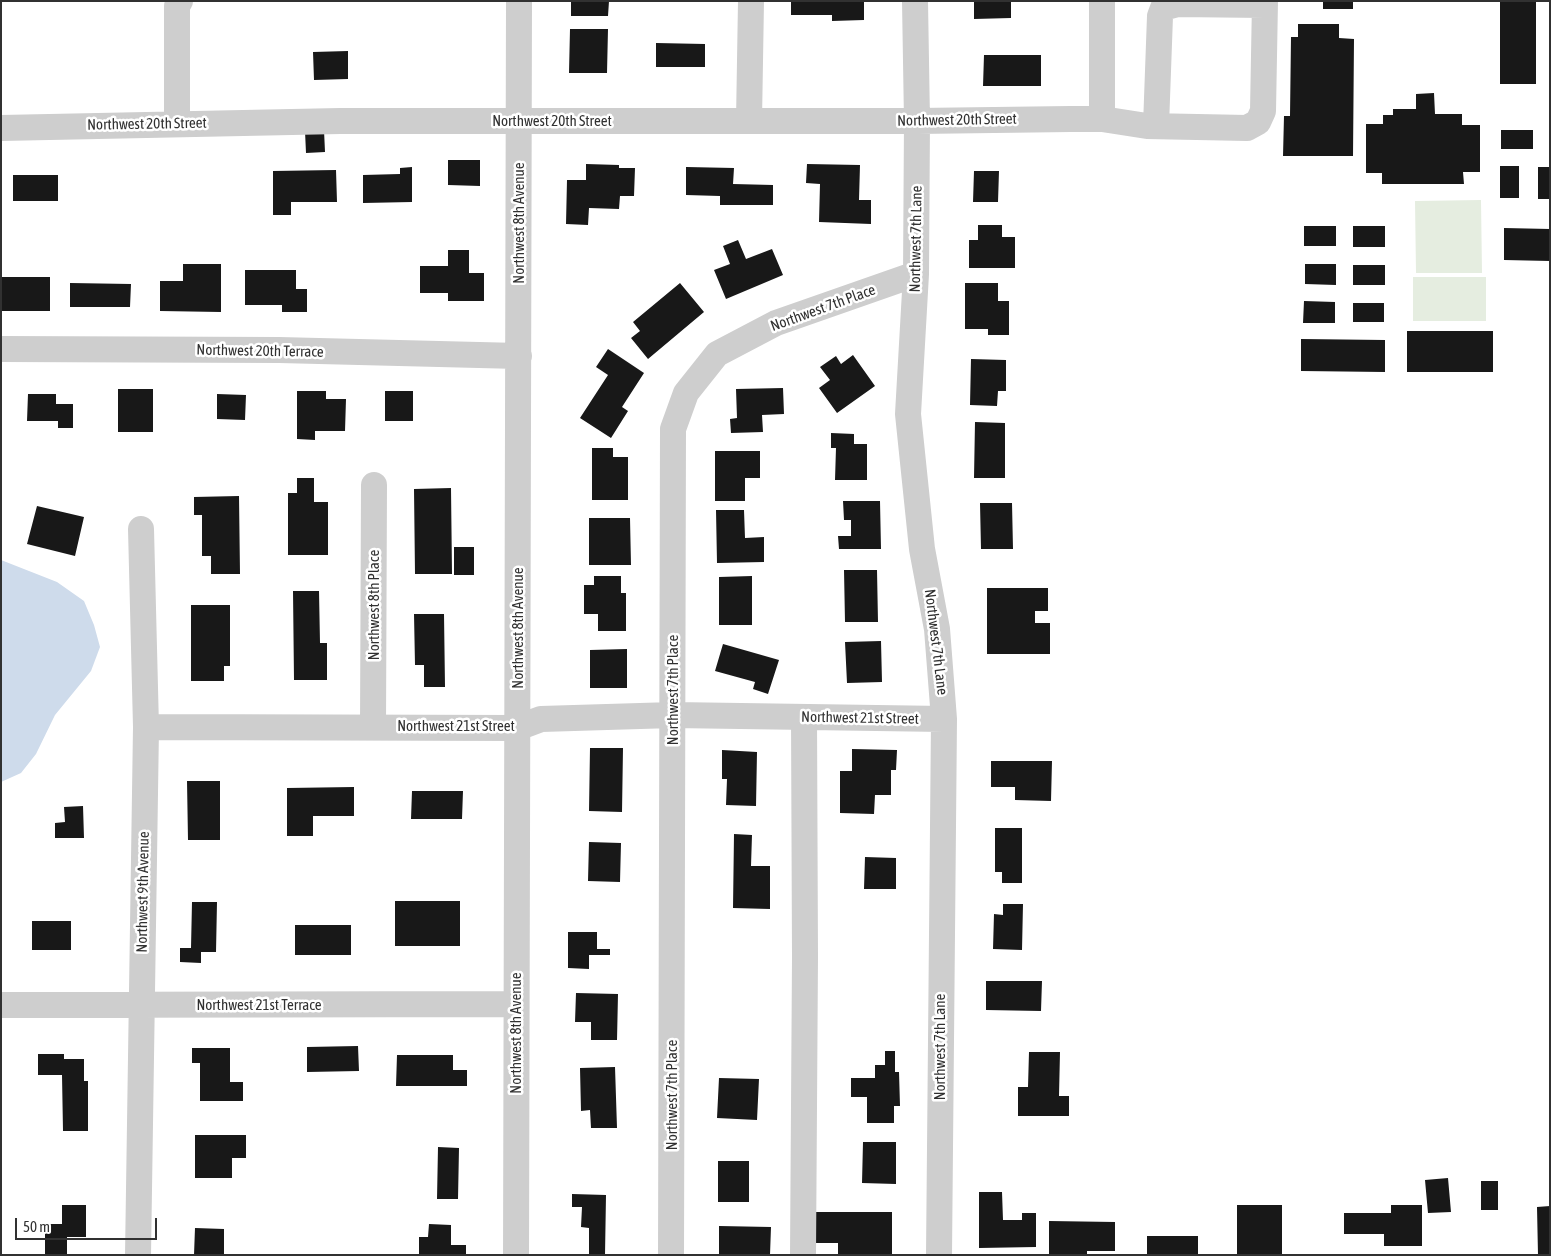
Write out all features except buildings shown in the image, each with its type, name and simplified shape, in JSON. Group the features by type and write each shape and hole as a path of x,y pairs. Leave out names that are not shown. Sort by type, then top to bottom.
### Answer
{"street":[{"path":"177,123 178,6 180,1"},
{"name":"Northwest 8th Avenue","path":"516,1255 519,1"},
{"path":"749,120 751,1"},
{"name":"Northwest 7th Lane","path":"915,1 917,121 916,274 908,414 922,549 937,629 944,719 939,1255"},
{"path":"1102,1 1102,119"},
{"path":"1156,126 1160,16 1163,8 1178,4 1265,3"},
{"name":"Northwest 20th Street","path":"1,128 177,123 1102,119 1156,126 1247,128 1258,122 1263,112 1265,3"},
{"name":"Northwest 7th Place","path":"671,1255 672,429 686,393 717,354 776,323 916,274"},
{"name":"Northwest 20th Terrace","path":"1,349 279,350 519,356"},
{"name":"Northwest 8th Place","path":"373,726 374,485"},
{"name":"Northwest 9th Avenue","path":"138,1255 146,727 141,530"},
{"name":"Northwest 21st Street","path":"146,727 373,726 517,728 541,719 672,715 944,719"},
{"path":"803,1255 804,717"},
{"name":"Northwest 21st Terrace","path":"1,1005 516,1004"}],"shaded area":[{"path":"1481,200 1482,273 1416,273 1415,201"},
{"path":"1413,277 1486,277 1486,321 1413,321"}],"water":[{"path":"1,560 57,582 84,601 94,625 100,647 91,671 55,715 36,754 21,773 1,782"}]}
